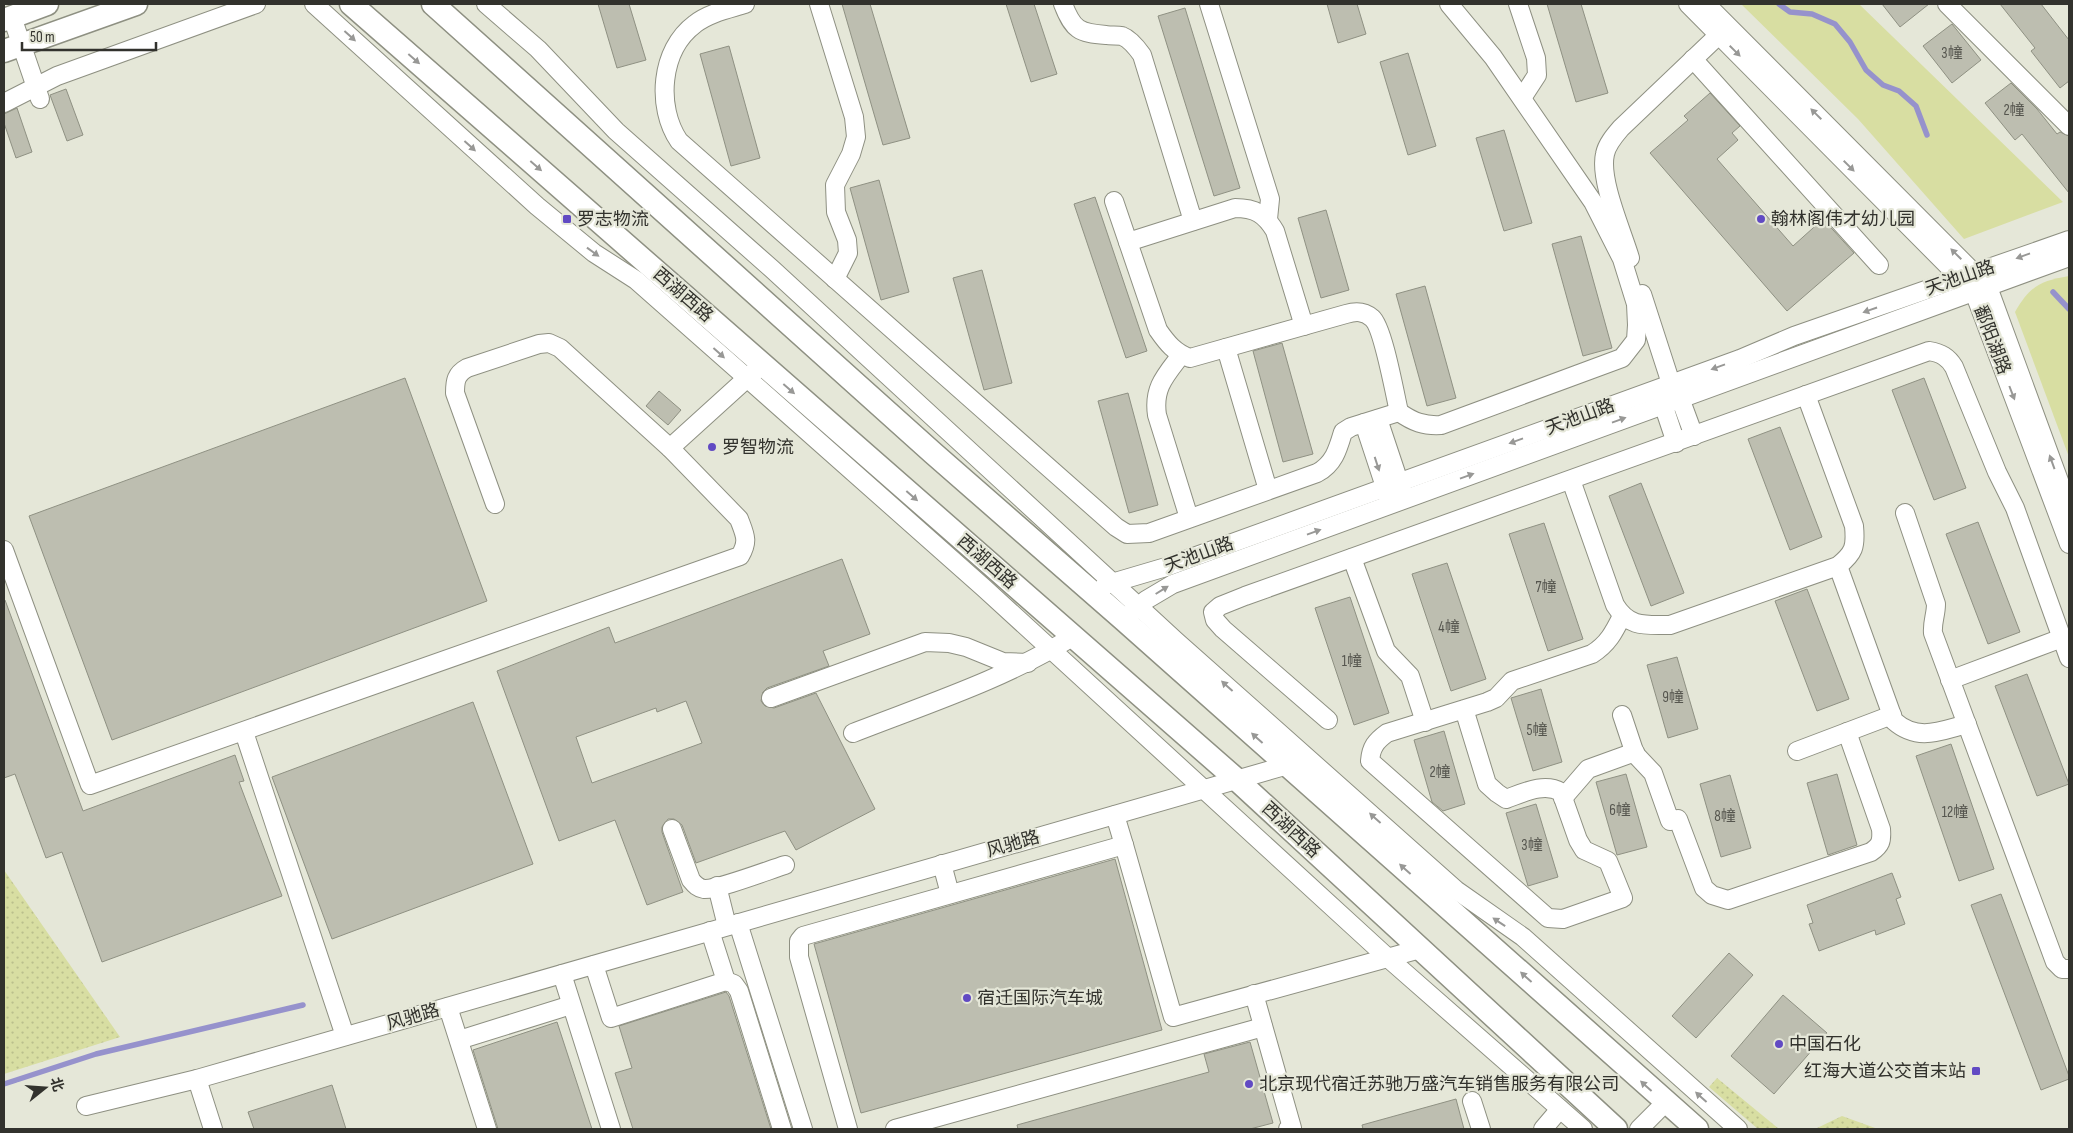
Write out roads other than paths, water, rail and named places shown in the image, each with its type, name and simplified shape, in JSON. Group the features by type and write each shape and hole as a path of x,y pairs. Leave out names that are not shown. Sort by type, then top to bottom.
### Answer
{"main road":[{"path":"8,18 47,4"},
{"path":"12,48 136,4"},
{"name":"西湖西路","path":"351,4 754,371 1072,636 1236,780 1616,1129"},
{"path":"433,4 933,453 1089,589 1131,613 1288,765 1665,1103 1697,1129"}],"street":[{"path":"4,103 38,93 58,76 256,4"},
{"path":"314,4 537,206 594,253 636,280 754,371 1051,650 1203,789 1388,958 1583,1129"},
{"path":"486,4 544,55 616,131 772,269 1113,583 1131,613 1456,890 1523,938 1738,1129"},
{"path":"745,4 696,23 680,38 672,55 666,76 664,99 667,119 679,142 1116,527 1127,534 1148,533 1324,470 1337,453 1343,432 1399,412"},
{"path":"819,4 854,117 856,137 851,154 835,185 836,212 847,240 848,253 835,279"},
{"path":"1063,4 1072,24 1078,30 1088,34 1122,36 1130,41 1142,55 1193,221"},
{"path":"1209,4 1270,199 1268,219"},
{"path":"1114,200 1158,330 1181,355 1190,358 1356,311 1371,317 1376,322 1399,412 1413,421 1426,426 1442,425 1622,358 1636,340 1636,304 1622,259 1593,202 1493,57 1449,4"},
{"path":"1518,4 1536,58 1537,75 1522,98"},
{"name":"鄱阳湖路","path":"1688,4 1724,30 1981,289 2069,508"},
{"name":"鄱阳湖路","path":"1706,4 1724,30"},
{"path":"1947,4 2069,126"},
{"path":"8,18 12,48 38,93"},
{"path":"1694,436 1673,397 1606,181 1604,159 1611,140 1621,128 1724,30"},
{"path":"1694,59 1879,265"},
{"path":"1128,242 1235,208 1248,208 1260,212 1268,219 1275,231 1304,326"},
{"name":"天池山路","path":"1673,397 1740,359 1794,336 2069,240"},
{"name":"天池山路","path":"1089,589 1166,567 1395,493 2069,257"},
{"name":"鄱阳湖路","path":"1981,289 2069,544"},
{"path":"4,550 90,785 740,556 746,545 745,533 739,519 670,448 560,348 549,343 527,347 467,368 458,373 455,381 455,394 495,504"},
{"path":"1226,348 1268,490"},
{"path":"1328,720 1223,629 1215,620 1213,612 1220,606 1228,603 1929,351 1949,358 1963,387 1997,472 2015,508 2066,641 1950,680"},
{"path":"1181,355 1158,387 1155,401 1157,415 1189,518"},
{"path":"670,448 754,371"},
{"path":"1571,480 1615,605 1622,616 1632,622 1644,625 1670,625 1838,566 1850,556 1854,547 1854,526 1806,395"},
{"path":"1673,397 1676,443"},
{"path":"1371,421 1395,493"},
{"name":"天池山路","path":"1131,613 1172,584 1395,493"},
{"path":"1905,513 1936,604 1936,613 1932,623 1933,633 2055,962 2062,969 2069,969"},
{"path":"1352,558 1386,651 1410,676 1425,722"},
{"path":"1838,566 1892,716 1903,729 1922,734 1967,724"},
{"path":"1464,709 1487,784 1506,799 1534,790 1554,788 1561,792 1578,840 1584,850 1608,862 1623,898 1563,919 1548,918 1370,762 1370,752 1376,741 1387,734 1496,698 1512,681 1592,654 1601,648 1611,637 1622,616"},
{"path":"853,734 999,676 1028,663 1072,636"},
{"path":"771,698 925,642 948,643 966,647 1003,662 1028,663"},
{"path":"1622,714 1635,752 1653,773 1670,821 1678,819 1704,888 1712,895 1728,900 1871,852 1879,846 1882,840 1881,829 1847,732"},
{"path":"1796,750 1892,716"},
{"path":"244,732 345,1036"},
{"path":"1563,798 1588,769 1635,752"},
{"name":"风驰路","path":"86,1106 197,1079 1288,765"},
{"path":"1115,815 1172,1016 1420,949"},
{"path":"672,829 691,880 701,888 717,886 785,865"},
{"path":"848,1129 799,957 799,941 803,936 810,932 1124,846"},
{"path":"942,864 950,894"},
{"path":"717,886 733,925 803,1129"},
{"path":"710,931 726,981"},
{"path":"594,965 611,1018 726,981 734,984 739,991 782,1129"},
{"path":"562,974 611,1129"},
{"path":"1254,994 1292,1128 1288,1129"},
{"path":"459,1040 572,1004"},
{"path":"448,1007 487,1129"},
{"path":"895,1129 1263,1027"},
{"path":"197,1079 213,1129"},
{"path":"1472,1101 1480,1129"},
{"path":"1639,1129 1665,1103"},
{"path":"1543,1129 1560,1109"}],"waterway":[{"path":"1779,4 1790,12 1812,14 1835,24 1850,42 1866,70 1883,85 1899,91 1916,106 1927,135"},
{"path":"2053,292 2069,309"},
{"path":"4,1084 96,1054 303,1005"}],"place":[{"name":"罗志物流","path":"567,219"},
{"name":"翰林阁伟才幼儿园","path":"1761,219"},
{"name":"罗智物流","path":"712,447"},
{"name":"宿迁国际汽车城","path":"967,998"},
{"name":"中国石化","path":"1779,1044"},
{"name":"红海大道公交首末站","path":"1976,1071"},
{"name":"北京现代宿迁苏驰万盛汽车销售服务有限公司","path":"1249,1084"}]}
